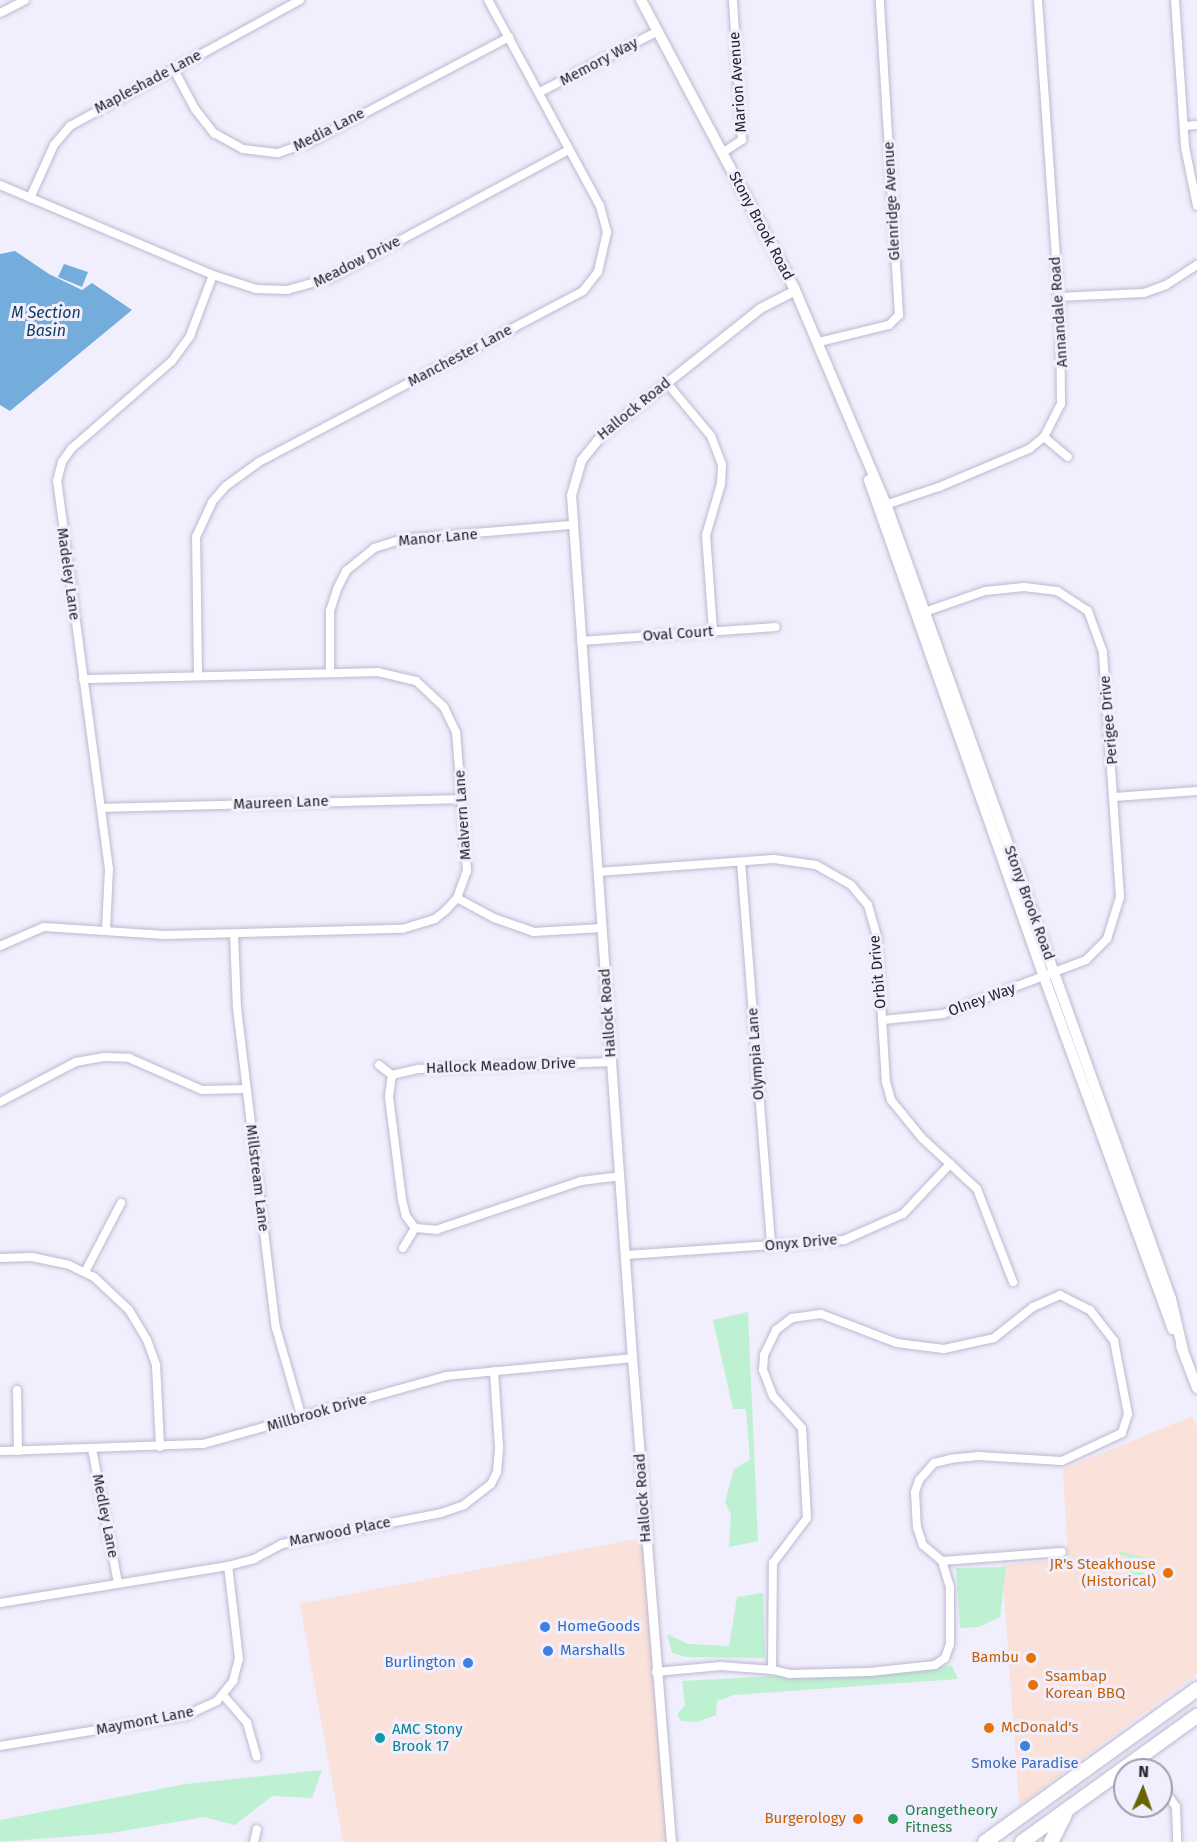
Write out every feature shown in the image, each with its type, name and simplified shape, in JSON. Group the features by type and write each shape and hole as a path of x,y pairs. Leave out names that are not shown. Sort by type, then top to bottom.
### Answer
{"highway":[{"path":"985,1842 1197,1689"},
{"path":"1022,1842 1197,1716"},
{"path":"1051,1842 1056,1827 1072,1806"}],"main road":[{"name":"Stony Brook Road","path":"641,0 795,290 819,342 864,459 1107,1137 1171,1299 1183,1350 1197,1388"}],"street":[{"path":"0,13 25,0"},
{"name":"Mapleshade Lane","path":"30,198 54,145 70,126 300,0"},
{"name":"Manchester Lane","path":"198,675 196,537 213,502 226,486 259,462 593,282 603,259 607,232 600,206 488,0"},
{"name":"Marion Avenue","path":"722,153 742,140 733,0"},
{"name":"Glenridge Avenue","path":"819,342 889,325 898,315 880,0"},
{"name":"Annandale Road","path":"881,506 1013,458 1044,436 1056,416 1063,387 1038,0"},
{"path":"1175,0 1188,169 1197,206"},
{"name":"Memory Way","path":"540,92 658,31"},
{"name":"Media Lane","path":"173,68 195,109 214,133 243,149 278,153 312,141 508,37"},
{"path":"1185,126 1197,125"},
{"name":"Meadow Drive","path":"0,185 213,275 271,291 308,286 330,278 569,150"},
{"path":"1058,297 1144,293 1166,285 1197,265"},
{"name":"Madeley Lane","path":"106,930 110,869 58,504 59,471 71,449 172,361 190,336 213,275"},
{"name":"Hallock Road","path":"671,1842 632,1358 571,487 585,453 601,435 760,308 795,290"},
{"path":"667,383 711,436 722,465 721,484 706,535 713,631"},
{"path":"1044,436 1068,457"},
{"name":"Manor Lane","path":"330,673 330,612 337,589 346,571 374,548 404,539 572,525"},
{"name":"Perigee Drive","path":"919,614 985,591 1024,587 1057,591 1080,603 1094,622 1103,652 1120,886 1114,923 1092,956 1049,975"},
{"name":"Oval Court","path":"581,641 775,627"},
{"name":"Malvern Lane","path":"0,946 44,927 234,934 402,928 435,919 457,898 467,871 456,732 444,707 424,687 400,675 330,673 83,679"},
{"path":"1115,797 1197,791"},
{"name":"Maureen Lane","path":"101,808 461,798"},
{"name":"Orbit Drive","path":"598,872 774,859 816,866 845,880 861,895 877,936 886,1082 891,1100 982,1196 1013,1282"},
{"name":"Olympia Lane","path":"741,862 771,1246"},
{"path":"457,898 494,918 534,932 602,928"},
{"name":"Millstream Lane","path":"234,934 235,983 246,1089 276,1328 302,1418"},
{"name":"Olney Way","path":"882,1020 943,1014 1049,975"},
{"path":"0,1102 76,1062 104,1056 129,1058 202,1090 246,1089"},
{"name":"Hallock Meadow Drive","path":"392,1075 419,1069 612,1062"},
{"path":"379,1065 392,1075 390,1097 402,1200 406,1216 415,1228 436,1230 581,1181 620,1176"},
{"name":"Onyx Drive","path":"626,1255 829,1243 872,1231 918,1202 950,1164"},
{"path":"85,1272 121,1203"},
{"path":"403,1248 415,1228"},
{"path":"0,1258 58,1261 85,1272 111,1290 135,1318 147,1340 156,1365 160,1447"},
{"path":"656,1672 721,1666 772,1670 790,1674 869,1672 935,1665 945,1658 952,1628 951,1588 942,1561 923,1545 917,1527 915,1492 934,1463 978,1456 1062,1461 1122,1433 1128,1414 1114,1341 1090,1310 1070,1298 1049,1297 994,1338 944,1349 897,1343 821,1314 792,1318 776,1330 764,1355 763,1370 772,1396 802,1428 807,1518 773,1563 772,1670"},
{"name":"Millbrook Drive","path":"0,1451 160,1447 221,1440 446,1376 632,1358"},
{"name":"Marwood Place","path":"0,1603 228,1566 254,1559 282,1544 441,1513 472,1499 491,1484 497,1472 499,1447 494,1371"},
{"path":"17,1390 18,1451"},
{"name":"Medley Lane","path":"92,1449 118,1583"},
{"path":"942,1561 1062,1552"},
{"path":"228,1566 239,1659 236,1674 223,1695 247,1723 257,1757"},
{"name":"Maymont Lane","path":"0,1746 187,1715 223,1695"},
{"path":"1173,1803 1176,1807 1178,1842"},
{"path":"254,1842 257,1829"}],"shaded area":[{"path":"1193,1416 1197,1428 1197,1674 1019,1805 1002,1565 1068,1559 1063,1469"},
{"path":"646,1537 671,1842 343,1842 300,1604"}],"green space":[{"path":"748,1312 758,1541 729,1547 731,1515 725,1502 734,1469 750,1460 746,1409 733,1409 713,1320"},
{"path":"1119,1551 1156,1561 1156,1563 1129,1584 1127,1556 1120,1555"},
{"path":"1006,1567 1000,1617 979,1627 960,1628 956,1568"},
{"path":"763,1593 765,1658 687,1657 672,1653 667,1634 688,1644 729,1646 737,1597"},
{"path":"952,1666 958,1679 734,1695 717,1701 716,1715 697,1722 681,1721 677,1714 685,1705 682,1681"},
{"path":"322,1770 312,1798 272,1796 235,1825 204,1817 111,1833 0,1842 0,1820 186,1784"}],"water":[{"name":"M Section Basin","path":"15,251 49,274 82,290 92,283 132,310 10,411 0,405 0,254"},
{"path":"64,264 88,272 82,287 58,277"}],"place":[{"name":"JR's Steakhouse (Historical)","path":"1168,1573"},
{"name":"HomeGoods","path":"545,1627"},
{"name":"Marshalls","path":"548,1651"},
{"name":"Bambu","path":"1031,1658"},
{"name":"Burlington","path":"468,1663"},
{"name":"Ssambap Korean BBQ","path":"1033,1685"},
{"name":"McDonald's","path":"989,1728"},
{"name":"AMC Stony Brook 17","path":"380,1738"},
{"name":"Smoke Paradise","path":"1025,1746"},
{"name":"Burgerology","path":"858,1819"},
{"name":"Orangetheory Fitness","path":"893,1819"}]}
